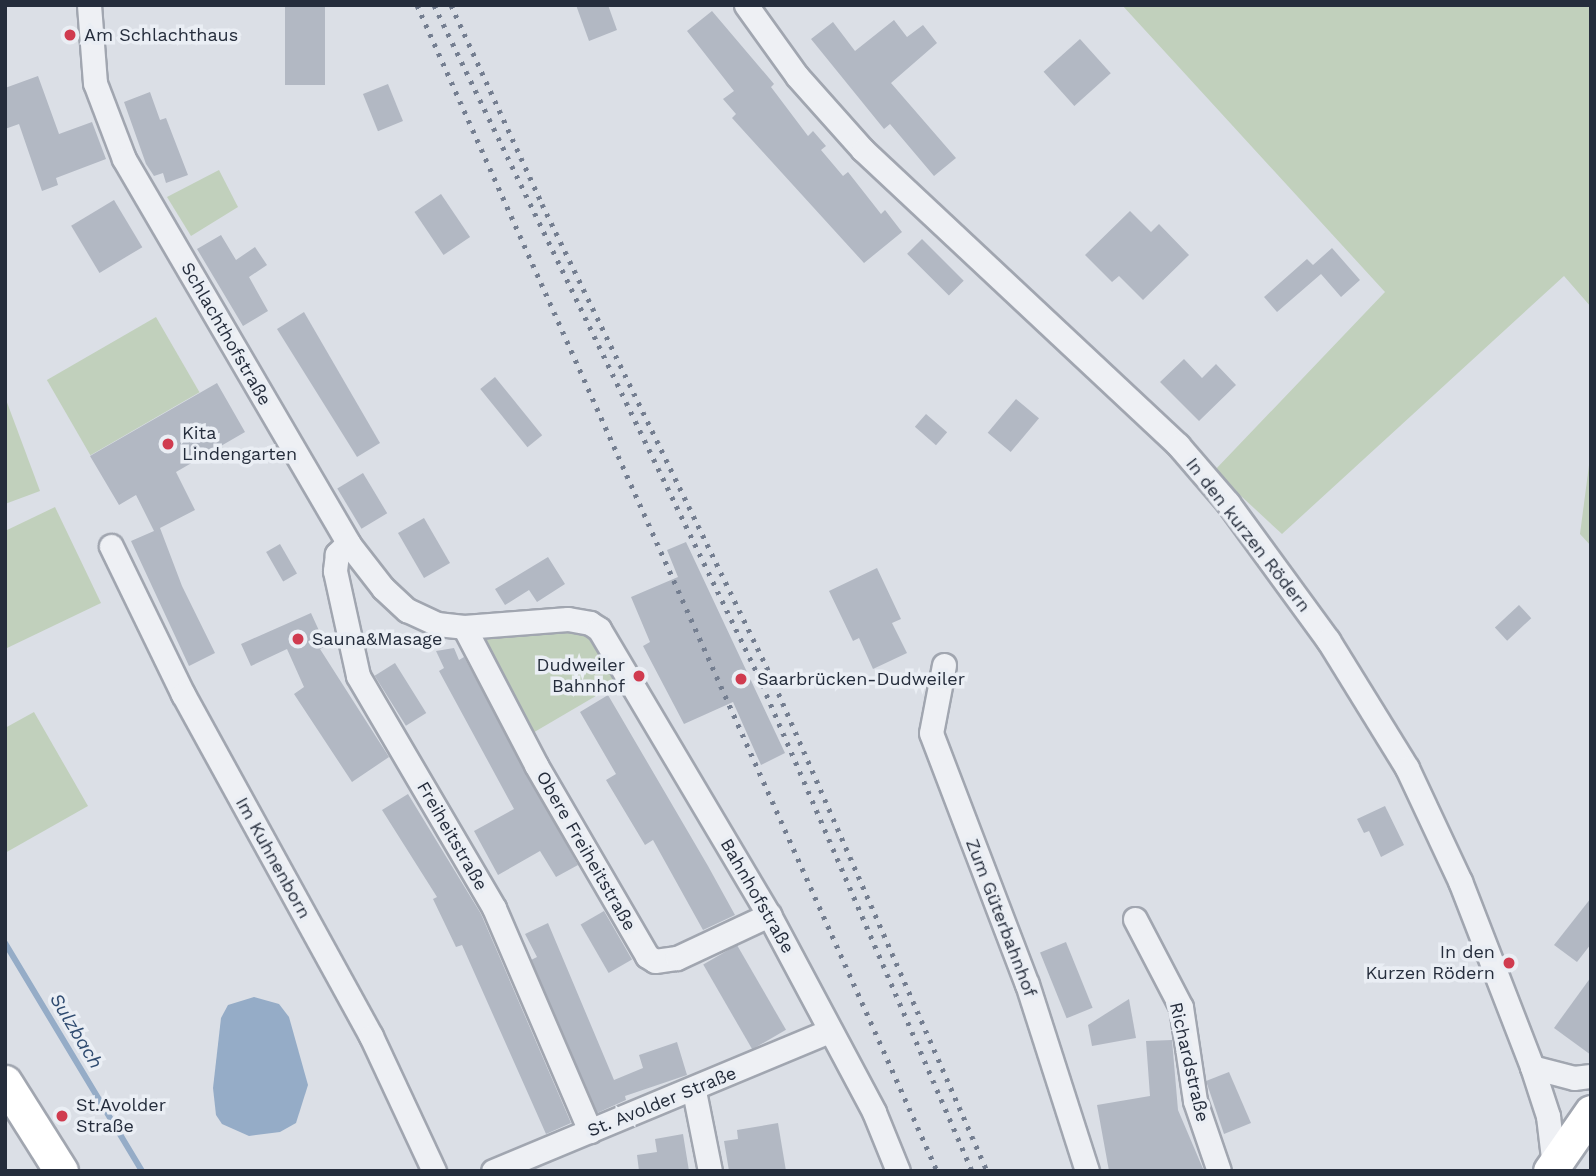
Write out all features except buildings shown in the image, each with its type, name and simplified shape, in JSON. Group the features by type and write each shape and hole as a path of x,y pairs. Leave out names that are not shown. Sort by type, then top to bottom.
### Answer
{"main road":[{"path":"5,1082 61,1171"},
{"path":"1552,1168 1591,1112"}],"street":[{"name":"Schlachthofstraße","path":"89,5 95,83 124,159 348,543 383,588 407,610 436,624 464,627 568,619 590,623 599,629"},
{"name":"In den kurzen Rödern","path":"746,5 797,76 863,150 1153,420 1236,514 1328,640 1407,768 1460,881 1532,1067 1548,1116 1552,1168"},
{"name":"Freiheitstraße","path":"348,543 337,554 335,571 350,654 358,676 494,908 590,1132"},
{"name":"Im Kuhnenborn","path":"111,545 183,694 371,1036 434,1171"},
{"name":"Obere Freiheitstraße","path":"464,627 545,782 648,956 655,961 677,958 769,915"},
{"name":"Bahnhofstraße","path":"599,629 769,915 874,1112 898,1171"},
{"name":"Zum Güterbahnhof","path":"944,665 931,733 1027,984 1087,1171"},
{"name":"Richardstraße","path":"1135,919 1181,1007 1195,1101 1219,1171"},
{"name":"St. Avolder Straße","path":"493,1171 528,1164 590,1132 694,1091 830,1031"},
{"path":"1532,1067 1574,1078 1591,1076"},
{"path":"694,1091 710,1171"}],"green space":[{"path":"1122,5 1591,5 1591,307 1564,276 1282,534 1214,471 1385,292"},
{"path":"219,170 238,207 191,236 167,197"},
{"path":"156,317 200,392 90,455 47,380"},
{"path":"5,397 40,491 5,504"},
{"path":"1591,450 1591,546 1580,534"},
{"path":"55,507 101,603 5,649 5,531"},
{"path":"563,629 590,636 618,683 531,734 477,636"},
{"path":"34,712 88,806 5,853 5,728"}],"water":[{"path":"254,997 279,1004 289,1017 308,1085 296,1123 280,1132 249,1136 222,1124 216,1115 213,1088 221,1018 228,1005"}],"waterway":[{"name":"Sulzbach","path":"5,943 142,1171"}],"railway":[{"path":"417,5 937,1171"},
{"path":"434,5 758,675 972,1171"},
{"path":"451,5 542,204 770,674 987,1171"}],"place":[{"name":"Am Schlachthaus","path":"70,35"},
{"name":"Kita Lindengarten","path":"168,444"},
{"name":"Sauna&Masage","path":"298,639"},
{"name":"Dudweiler Bahnhof","path":"639,676"},
{"name":"Saarbrücken-Dudweiler","path":"741,679"},
{"name":"In den Kurzen Rödern","path":"1509,963"},
{"name":"St.Avolder Straße","path":"62,1116"}]}
